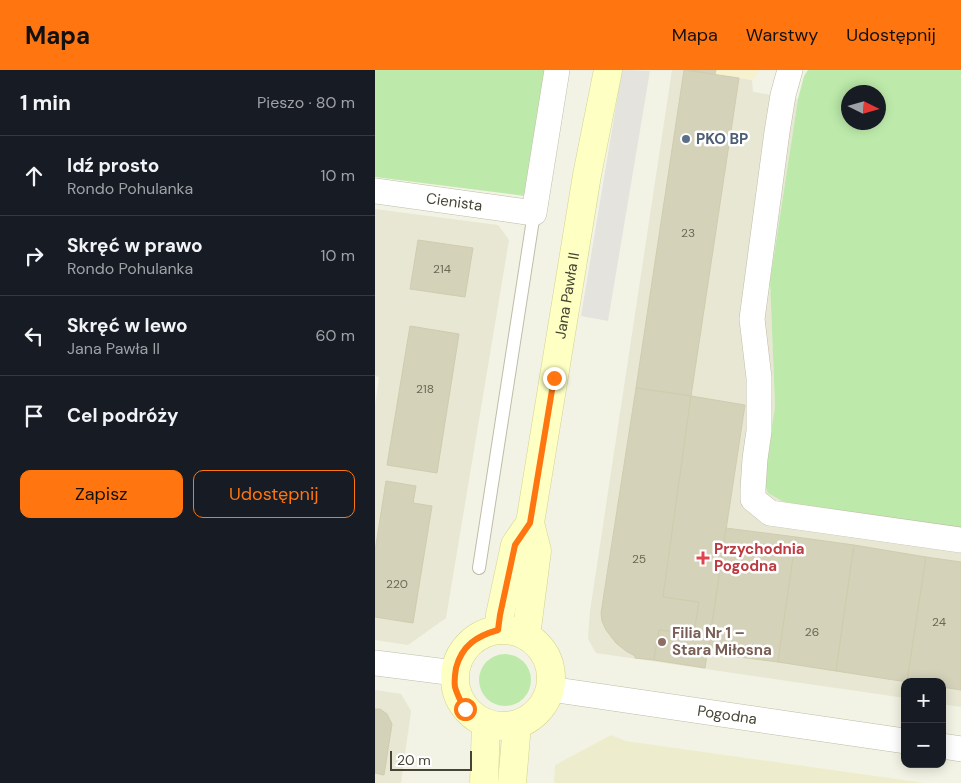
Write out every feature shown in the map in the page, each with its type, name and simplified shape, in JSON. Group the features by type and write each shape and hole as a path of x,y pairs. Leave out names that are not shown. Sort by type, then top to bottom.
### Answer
{"street":[{"path":"534,213 557,70"},
{"name":"Jana Pawła II","path":"526,636 537,551 530,523 587,176 608,70"},
{"path":"791,70 783,94 777,132 752,319 759,378 759,431 755,459 753,500 770,513 961,540"},
{"name":"Cienista","path":"375,191 534,213"},
{"name":"Jana Pawła II","path":"498,630 515,545 530,523"},
{"path":"498,630 513,631 526,636 539,646 547,659 551,674 550,689 546,701 529,719 517,725 502,727 486,724 475,718 465,709 459,698 455,686 458,660 469,644 485,634 498,630"},
{"path":"375,663 455,673"},
{"name":"Pogodna","path":"550,689 901,740"},
{"path":"485,783 486,724"},
{"path":"512,783 517,725"},
{"path":"946,747 961,749"}],"lane":[{"path":"479,568 534,213"}],"shaded area":[{"path":"622,70 650,71 608,321 581,316"},
{"path":"672,70 687,70 752,80 753,92 798,99 770,281 775,407 766,463 961,529 961,707 946,705 946,678 901,678 901,697 596,653 588,639 590,611"},
{"path":"686,70 760,70 752,80"},
{"path":"375,209 498,225 509,240 446,618 408,645 375,640 375,405 379,377 375,376"},
{"path":"375,690 401,694 411,711 401,783 375,783"},
{"path":"611,735 626,741 925,783 554,783 555,765"}],"green space":[{"path":"375,70 545,70 525,196 375,177"},
{"path":"808,70 961,70 961,529 784,502 768,493 763,480 775,407 770,281 798,99 804,76"},
{"path":"505,654 515,656 523,662 529,670 531,680 529,690 523,698 515,704 505,706 495,704 487,698 481,690 479,680 481,670 487,662 495,656"}],"building":[{"path":"684,70 739,78 691,396 636,388"},
{"path":"687,70 716,70 715,74"},
{"path":"418,240 473,248 465,297 410,289"},
{"path":"410,326 459,334 437,473 387,465"},
{"path":"636,388 691,396 663,597 699,602 694,634 659,630 654,660 635,658 635,656 616,643 606,630 601,613"},
{"path":"691,396 745,405 705,668 654,660 659,630 694,634 699,602 663,597"},
{"path":"386,481 416,486 413,503 432,506 413,623 375,617 375,551"},
{"path":"726,528 796,537 778,662 708,653"},
{"path":"796,537 854,545 836,671 778,662"},
{"path":"854,545 926,557 908,678 901,678 901,681 836,671"},
{"path":"926,557 961,562 961,690 946,688 946,678 908,678"},
{"path":"375,709 380,709 387,714 392,724 384,775 375,773"}],"place":[{"name":"PKO BP","path":"686,139"},
{"name":"Przychodnia Pogodna","path":"703,558"},
{"name":"Filia Nr 1 – Stara Miłosna","path":"662,642"}],"route":[{"path":"465,709 455,686 458,660 474,640 498,630 515,545 530,523 554,378"}]}
